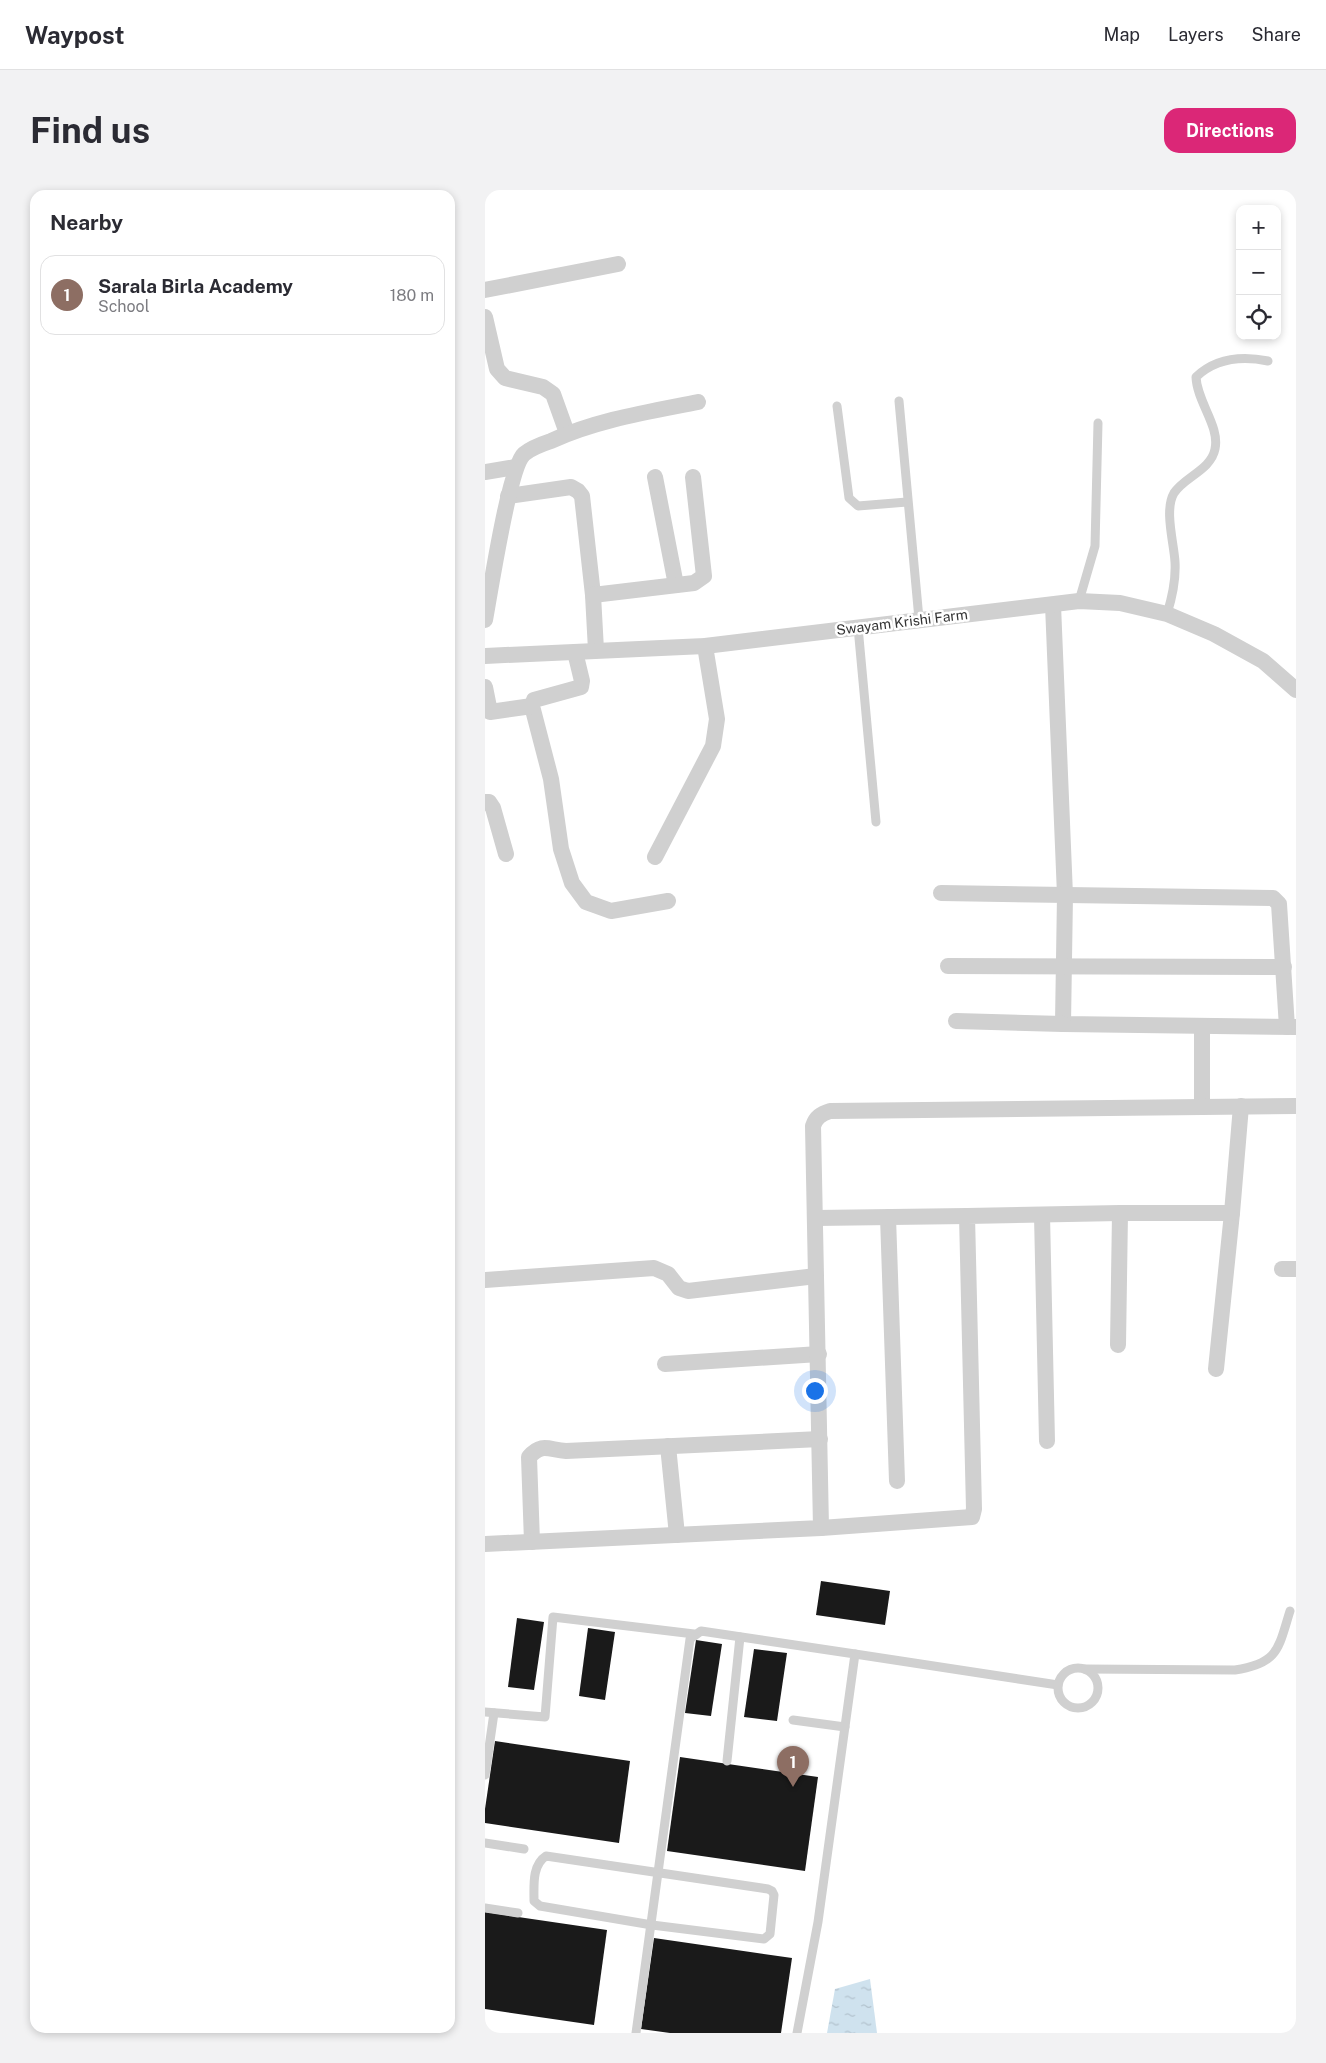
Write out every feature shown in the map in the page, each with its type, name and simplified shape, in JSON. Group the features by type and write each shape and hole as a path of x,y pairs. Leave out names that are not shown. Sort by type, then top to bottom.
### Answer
{"street":[{"path":"485,290 619,264"},
{"path":"485,317 497,369 505,378 543,387 553,394 567,433"},
{"path":"485,620 508,496 516,467 523,455 567,433 616,418 698,402"},
{"path":"485,472 516,467"},
{"path":"655,477 676,585"},
{"path":"593,595 694,582 703,576 693,477"},
{"path":"508,496 571,487 582,496 593,595 596,650"},
{"name":"Swayam Krishi Farm","path":"485,656 705,646 1079,601 1120,603 1167,614 1214,634 1263,661 1296,690"},
{"path":"1053,604 1065,895 1063,1024"},
{"path":"655,856 713,746 717,719 705,646"},
{"path":"575,652 582,681 581,687 534,700 531,706 551,779 561,850 572,882 586,902 611,911 668,901"},
{"path":"485,687 491,712 531,706"},
{"path":"485,802 489,802 493,808 506,854"},
{"path":"941,893 1273,898 1279,904 1284,967 1292,1027 957,1021"},
{"path":"948,966 1284,967"},
{"path":"1202,1026 1202,1106"},
{"path":"1216,1369 1241,1106"},
{"path":"821,1528 813,1126 815,1120 821,1114 829,1110 1296,1106"},
{"path":"816,1218 1120,1213 1232,1214"},
{"path":"1118,1345 1120,1213"},
{"path":"1042,1215 1047,1441"},
{"path":"485,1544 821,1528 971,1517 974,1510 967,1216"},
{"path":"888,1218 897,1481"},
{"path":"485,1280 654,1268 668,1274 679,1288 688,1291 817,1276"},
{"path":"665,1364 819,1354"},
{"path":"532,1542 529,1457 536,1449 546,1447 566,1451 820,1439"},
{"path":"669,1446 677,1535"}],"lane":[{"path":"1167,614 1172,597 1175,563 1170,510 1174,494 1208,463 1215,451 1216,434 1196,388 1196,377 1205,368 1226,361 1249,357 1268,361"},
{"path":"899,401 919,619"},
{"path":"837,406 849,498 858,506 907,502"},
{"path":"1079,601 1095,546 1098,423"},
{"path":"858,627 876,822"},
{"path":"1085,1669 1095,1678 1098,1689 1097,1696 1087,1706 1074,1708 1062,1700 1058,1685 1066,1672 1073,1669 1085,1669 1235,1670 1255,1667 1269,1659 1279,1647 1290,1611"},
{"path":"485,1774 489,1712 545,1717 553,1617 695,1634"},
{"path":"636,2033 690,1639 695,1634 701,1631 740,1636 1058,1685"},
{"path":"727,1761 740,1636"},
{"path":"797,2033 818,1922 855,1654"},
{"path":"793,1720 845,1727"},
{"path":"485,1843 524,1849"},
{"path":"546,1856 659,1874 772,1891 774,1895 770,1934 764,1939 652,1925 540,1906 535,1900 534,1879 540,1860 546,1856"},
{"path":"485,1908 517,1913"}],"water":[{"path":"870,1979 877,2033 827,2033 835,1989"}],"building":[{"path":"821,1581 890,1591 885,1625 816,1615"},
{"path":"517,1618 544,1622 534,1690 508,1687"},
{"path":"588,1628 615,1632 605,1700 579,1696"},
{"path":"696,1640 722,1644 711,1716 685,1713"},
{"path":"754,1649 787,1653 777,1721 744,1717"},
{"path":"495,1741 630,1761 619,1843 485,1823 485,1809"},
{"path":"680,1757 818,1777 805,1871 667,1851"},
{"path":"485,1912 607,1930 594,2025 485,2009"},
{"path":"654,1938 792,1958 781,2033 670,2033 641,2029"}],"place":[{"name":"Sarala Birla Academy","path":"793,1787"}]}
